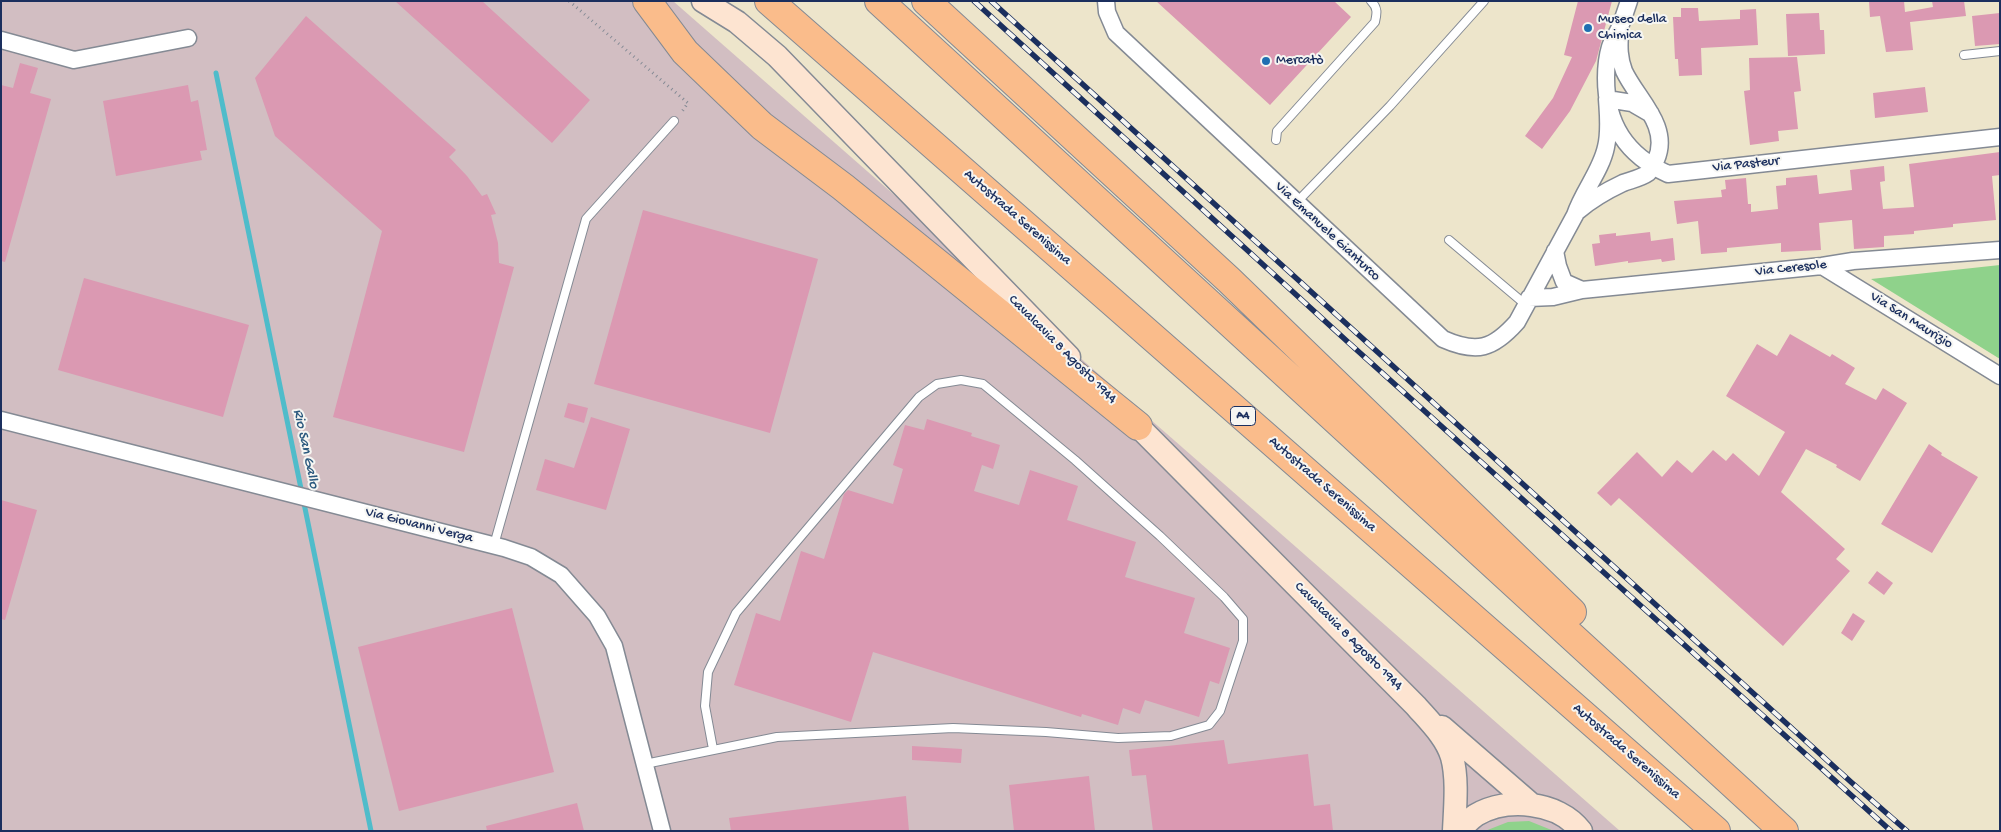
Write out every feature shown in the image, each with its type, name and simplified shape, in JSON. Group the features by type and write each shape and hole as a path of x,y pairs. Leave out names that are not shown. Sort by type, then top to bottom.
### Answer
{"highway":[{"path":"647,1 685,52 762,126 843,187 1138,426"},
{"name":"Autostrada Serenissima","path":"769,1 1716,831"},
{"path":"879,1 1784,831"},
{"path":"926,1 1229,280 1797,831"}],"main road":[{"name":"Cavalcavia 8 Agosto 1944","path":"703,1 737,22 777,56 1015,302 1416,706 1437,730 1452,756 1454,831"},
{"name":"Cavalcavia 8 Agosto 1944","path":"1416,706 1532,804"},
{"path":"1458,831 1476,815 1503,805 1532,804 1558,813 1581,831"}],"street":[{"name":"Via Emanuele Gianturco","path":"1106,1 1107,12 1116,33 1443,339 1460,347 1478,349 1505,336 1516,323 1555,251"},
{"path":"1575,215 1591,200 1604,192 1646,174 1653,167 1658,155 1660,142 1652,114 1625,73 1620,60 1620,26 1628,1"},
{"name":"Via Pasteur","path":"1620,26 1610,47 1608,59 1607,99 1612,122 1619,134 1639,158 1668,174 2000,137"},
{"path":"1,40 74,60 188,38"},
{"path":"1582,290 1564,282 1555,251 1600,165 1606,148 1608,133 1607,99 1632,103 1652,114"},
{"name":"Via Ceresole","path":"1528,302 1582,290 1822,266 1853,261 2000,250"},
{"name":"Via San Maurizio","path":"1822,266 2000,376"},
{"name":"Via Giovanni Verga","path":"1,420 494,545 532,557 561,575 597,616 614,646 662,831"}],"lane":[{"path":"1276,140 1277,132 1375,22 1378,13 1376,6 1371,1"},
{"path":"1296,203 1390,106 1484,1"},
{"path":"1964,55 2000,51"},
{"path":"494,545 586,219 674,121"},
{"path":"1449,240 1528,302"},
{"path":"645,764 777,736 953,728 1046,732 1118,738 1171,736 1209,725 1220,711 1243,641 1243,619 1160,536 1075,460 983,384 961,380 937,384 919,397 736,612 708,672 704,706 713,749"}],"path":[{"path":"569,1 688,103 674,121"}],"shaded area":[{"path":"1,1 673,1 1620,831 1,831"}],"green space":[{"path":"2000,265 2000,359 1871,279"},
{"path":"1529,821 1554,831 1485,831 1508,822"}],"building":[{"path":"395,1 482,1 590,100 552,143"},
{"name":"Mercatò","path":"1156,1 1334,1 1351,17 1270,105"},
{"path":"1578,1 1612,1 1596,61 1570,111 1542,149 1525,136 1553,98 1572,57 1564,55"},
{"path":"1869,1 1904,1 1905,12 1933,7 1932,1 1964,1 1966,16 1910,22 1913,50 1886,52 1880,16 1870,17"},
{"path":"1681,8 1698,8 1699,21 1740,19 1740,10 1756,9 1758,45 1701,48 1702,75 1679,76 1678,59 1675,59 1673,17 1681,17"},
{"path":"1819,13 1820,30 1824,30 1825,54 1788,56 1786,14"},
{"path":"2000,13 2000,44 1975,46 1972,16"},
{"path":"306,16 456,150 449,157 482,196 487,194 496,214 491,215 498,243 499,263 514,267 464,452 333,417 382,231 275,136 255,78"},
{"path":"1797,57 1801,91 1794,92 1798,129 1778,131 1779,141 1750,145 1744,91 1750,90 1749,58"},
{"path":"20,63 38,68 30,93 51,99 5,262 1,261 1,85 13,88"},
{"path":"188,85 191,102 198,100 207,150 200,151 202,160 116,176 103,101"},
{"path":"1925,87 1928,112 1875,118 1873,93"},
{"path":"2000,152 2000,175 1992,176 1996,220 1953,224 1953,227 1914,231 1914,234 1884,236 1884,247 1854,249 1852,220 1819,223 1821,250 1781,252 1781,243 1727,248 1727,252 1701,254 1698,221 1677,224 1674,201 1722,197 1721,190 1726,189 1725,180 1746,178 1748,204 1751,204 1751,212 1778,209 1776,186 1786,185 1786,178 1817,175 1819,194 1852,190 1850,170 1884,166 1885,181 1880,182 1883,209 1914,207 1909,164"},
{"path":"643,210 818,259 770,433 594,384"},
{"path":"1650,232 1651,241 1673,238 1675,260 1662,262 1661,259 1628,263 1628,261 1595,266 1592,244 1600,243 1599,235 1616,233 1616,236"},
{"path":"84,278 249,325 223,417 58,370"},
{"path":"1790,334 1830,357 1832,354 1855,368 1845,384 1876,400 1883,388 1907,403 1860,481 1836,467 1837,465 1806,449 1781,492 1845,549 1836,559 1850,571 1783,646 1619,498 1611,506 1597,493 1637,452 1662,477 1677,460 1692,473 1713,450 1726,461 1733,453 1759,476 1785,432 1726,396 1757,344 1777,356"},
{"path":"568,403 588,408 584,423 564,417"},
{"path":"591,417 630,429 606,510 536,490 545,459 574,468"},
{"path":"927,419 972,433 971,436 1000,445 993,469 982,465 974,491 1019,505 1030,470 1078,486 1067,520 1136,542 1125,577 1195,598 1184,633 1230,648 1219,684 1210,681 1199,717 1145,700 1140,714 1123,708 1118,725 1082,714 1081,717 873,652 851,722 734,685 756,613 780,621 801,551 824,559 844,494 848,490 893,504 903,469 893,465 905,425 924,430"},
{"path":"1929,444 1942,453 1941,455 1978,477 1932,553 1881,524"},
{"path":"1,500 37,510 5,620 1,619"},
{"path":"1877,571 1893,583 1884,595 1868,583"},
{"path":"512,608 554,772 399,811 358,647"},
{"path":"1853,613 1865,621 1852,641 1841,633"},
{"path":"1224,740 1228,764 1308,754 1314,806 1330,804 1333,831 1153,831 1146,775 1132,776 1129,750"},
{"path":"912,746 962,749 961,763 912,760"},
{"path":"1089,776 1095,831 1014,831 1009,785"},
{"path":"906,796 909,831 731,831 729,818"},
{"path":"577,803 584,831 487,831 486,826"}],"waterway":[{"name":"Rio San Gallo","path":"216,73 371,831"}],"railway":[{"path":"974,1 1349,343 1891,831"},
{"path":"991,1 1907,831"}],"place":[{"name":"Museo della Chimica","path":"1588,28"},
{"name":"Mercatò","path":"1266,61"}]}
